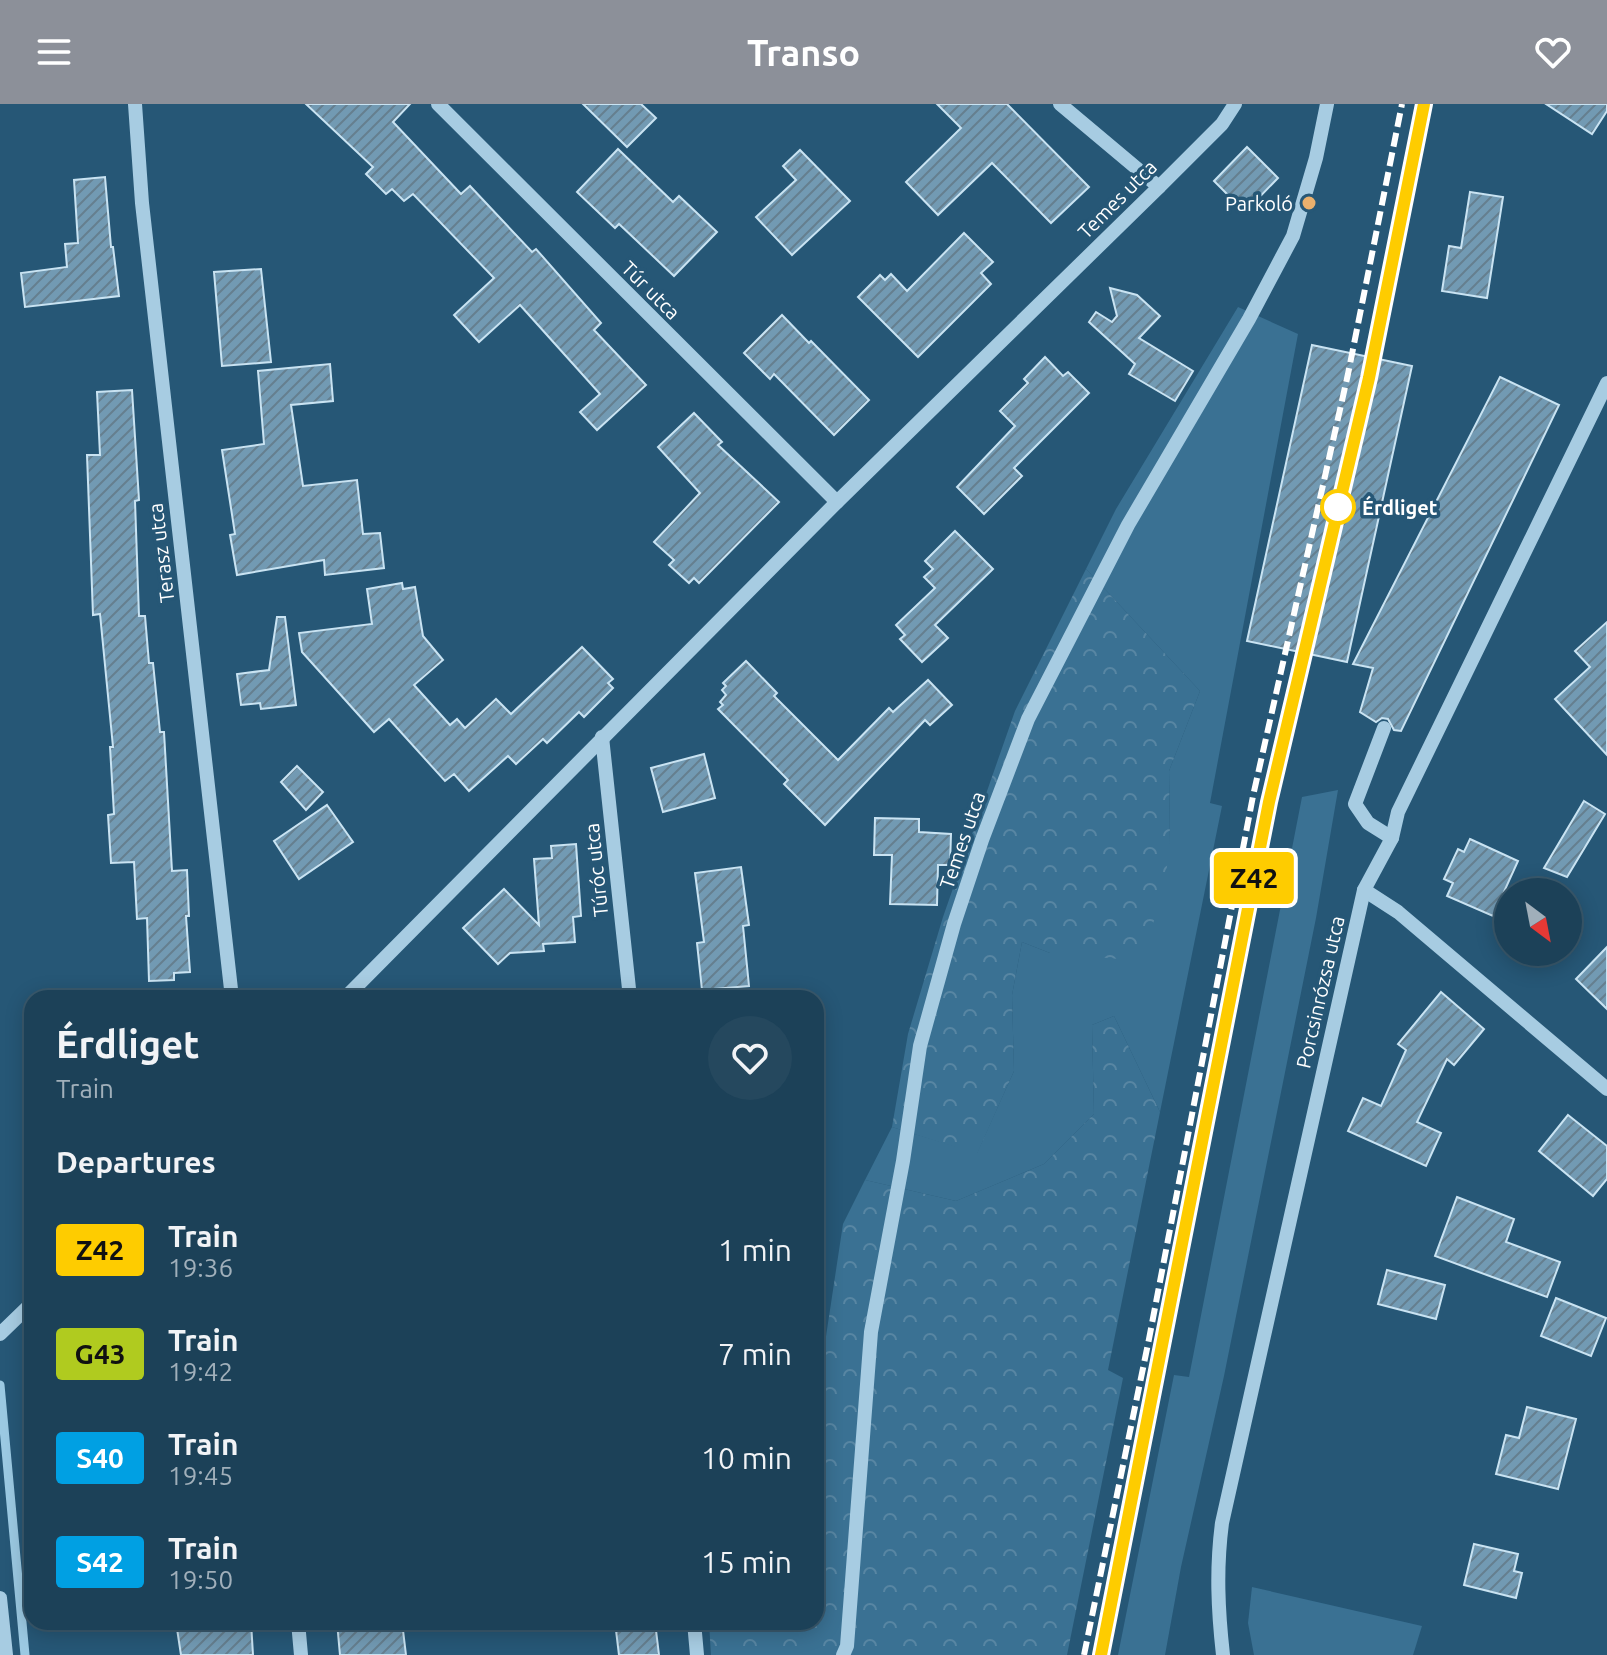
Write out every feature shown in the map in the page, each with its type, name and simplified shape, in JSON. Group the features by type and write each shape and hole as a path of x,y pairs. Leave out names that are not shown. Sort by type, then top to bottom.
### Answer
{"street":[{"name":"Terasz utca","path":"135,104 142,203 231,990"},
{"name":"Túr utca","path":"438,104 837,502"},
{"path":"1060,104 1159,187"},
{"name":"Temes utca","path":"353,990 837,502 1222,124 1235,104"},
{"name":"Temes utca","path":"843,1655 847,1646 871,1332 903,1161 920,1046 954,924 1028,719 1128,525 1249,319 1293,236 1316,158 1327,104"},
{"name":"Porcsinrózsa utca","path":"1223,1655 1217,1605 1217,1565 1222,1523 1364,890 1392,838 1398,812 1607,383"},
{"path":"1384,728 1355,804 1368,823 1392,838"},
{"name":"Túróc utca","path":"602,737 629,990"},
{"path":"1364,890 1398,912 1607,1089"},
{"path":"0,1334 24,1311"},
{"path":"0,1598 6,1655"},
{"path":"299,1630 301,1655"},
{"path":"695,1630 697,1655"}],"green space":[{"path":"1238,307 1298,334 1210,803 1222,806 1160,1112 1114,1016 1092,1025 1094,1114 1044,1164 956,1201 865,1180 892,1127 977,1153 1014,1071 1012,995 1022,942 1050,953 1170,843 1169,771 1200,691 1086,569 1116,509"},
{"path":"1086,569 1200,691 1169,771 1170,843 1164,890 1148,939 1119,959 1050,953 1022,942 1012,995 1014,1071 977,1154 892,1127 908,1034 943,917 1015,711"},
{"path":"1338,790 1316,918 1165,1655 1118,1655 1174,1375 1189,1377 1302,797"},
{"path":"1114,1016 1160,1112 1108,1370 1123,1378 1067,1655 711,1655 709,1630 824,1630 824,1350 843,1224 865,1180 956,1201 1044,1164 1094,1114 1092,1025"},
{"path":"1252,1587 1422,1626 1413,1655 1254,1655 1248,1623"}],"building":[{"path":"306,104 410,104 393,122 461,194 470,186 532,252 536,249 601,323 594,330 646,385 597,430 580,412 600,394 520,305 479,342 454,315 494,278 413,194 404,201 392,189 386,194 366,174 373,167"},
{"path":"583,104 641,104 656,118 627,147"},
{"path":"937,104 1007,104 1089,187 1051,223 992,163 938,215 906,182 961,128"},
{"path":"1546,104 1607,104 1607,111 1592,134"},
{"path":"1247,147 1278,178 1245,212 1214,181"},
{"path":"618,149 673,202 679,196 717,232 674,276 619,224 615,228 577,192"},
{"path":"800,150 850,201 792,255 756,217 796,180 783,166"},
{"path":"105,177 119,296 25,307 21,273 67,267 65,244 78,243 74,180"},
{"path":"1470,192 1503,197 1487,298 1442,291 1449,246 1461,248"},
{"path":"964,233 993,262 981,273 991,284 918,357 858,297 880,275 885,280 891,274 907,291"},
{"path":"261,269 271,362 222,366 214,272"},
{"path":"1110,288 1137,295 1160,316 1139,338 1193,371 1175,401 1129,374 1135,364 1089,322 1096,312 1112,322 1117,316"},
{"path":"782,315 869,400 834,435 774,374 770,379 744,353"},
{"path":"1312,345 1412,366 1347,662 1247,641"},
{"path":"1045,357 1063,376 1068,372 1089,393 1014,468 1022,476 984,514 957,487 1015,426 1000,411 1028,383 1024,379"},
{"path":"330,364 333,401 291,405 303,486 357,480 363,534 380,533 384,568 325,575 324,560 237,575 230,535 235,534 222,450 264,444 258,371"},
{"path":"1500,377 1559,405 1401,731 1394,730 1388,719 1382,718 1376,722 1360,712 1373,668 1353,664"},
{"path":"132,390 139,500 135,501 139,616 145,616 160,732 164,732 172,871 187,870 190,972 174,973 174,980 149,981 147,918 137,919 134,862 111,863 108,815 114,814 110,747 113,747 100,614 93,615 87,455 100,455 97,392"},
{"path":"694,413 722,442 718,445 779,502 699,583 694,578 689,583 669,565 674,560 654,542 700,493 658,447"},
{"path":"955,531 993,569 935,625 948,638 922,662 900,639 905,635 896,625 935,588 924,577 933,569 925,561"},
{"path":"402,583 403,589 415,587 423,636 443,660 414,685 450,725 457,719 465,728 496,699 511,714 582,647 613,679 608,683 613,688 584,717 579,712 547,743 543,739 516,764 508,756 469,791 454,774 445,781 389,719 374,732 302,652 299,633 372,624 367,589"},
{"path":"277,617 285,617 296,705 261,709 260,703 241,705 237,674 269,670"},
{"path":"1607,622 1607,755 1555,699 1590,667 1575,651"},
{"path":"746,661 777,693 774,696 838,760 889,708 893,712 928,680 952,705 930,725 925,720 825,825 784,784 788,780 718,709 726,695 722,690 726,686 723,683"},
{"path":"704,754 715,798 663,812 651,768"},
{"path":"297,766 323,792 306,810 281,782"},
{"path":"1584,801 1605,814 1567,877 1544,868"},
{"path":"327,805 353,842 299,879 274,841"},
{"path":"875,818 919,819 919,832 951,834 950,865 938,865 937,905 890,904 892,855 874,855"},
{"path":"1470,839 1518,861 1510,878 1494,878 1493,916 1447,896 1453,883 1444,879 1458,849 1464,852"},
{"path":"576,844 581,916 573,917 575,942 543,944 544,951 510,953 498,964 463,928 504,889 539,925 534,859 552,858 551,846"},
{"path":"741,867 749,925 743,926 749,986 702,990 697,943 704,942 695,873"},
{"path":"1607,947 1607,1009 1576,979"},
{"path":"1441,992 1484,1029 1454,1065 1447,1059 1417,1122 1441,1133 1426,1166 1348,1131 1363,1098 1381,1106 1406,1050 1398,1044"},
{"path":"1568,1115 1607,1146 1607,1179 1593,1196 1539,1151"},
{"path":"1457,1197 1514,1219 1506,1242 1560,1262 1547,1297 1435,1256"},
{"path":"1387,1270 1445,1285 1436,1319 1378,1304"},
{"path":"1556,1298 1606,1318 1591,1356 1541,1336"},
{"path":"1527,1407 1576,1419 1558,1489 1496,1474 1506,1435 1519,1438"},
{"path":"1474,1544 1518,1554 1514,1571 1522,1573 1516,1598 1464,1585"},
{"path":"177,1630 251,1630 253,1655 181,1655"},
{"path":"338,1630 403,1630 406,1655 340,1655"},
{"path":"616,1630 656,1630 659,1655 619,1655"}],"waterway":[{"path":"0,1385 25,1655"}],"railway":[{"path":"1084,1655 1149,1339 1253,796 1348,374 1402,104"},
{"path":"1101,1655 1269,802 1369,378 1424,104"}],"train":[{"name":"Z42","path":"1101,1655 1269,802 1369,378 1424,104"}],"place":[{"name":"Parkoló","path":"1309,203"},
{"name":"Érdliget","path":"1338,507"}]}
